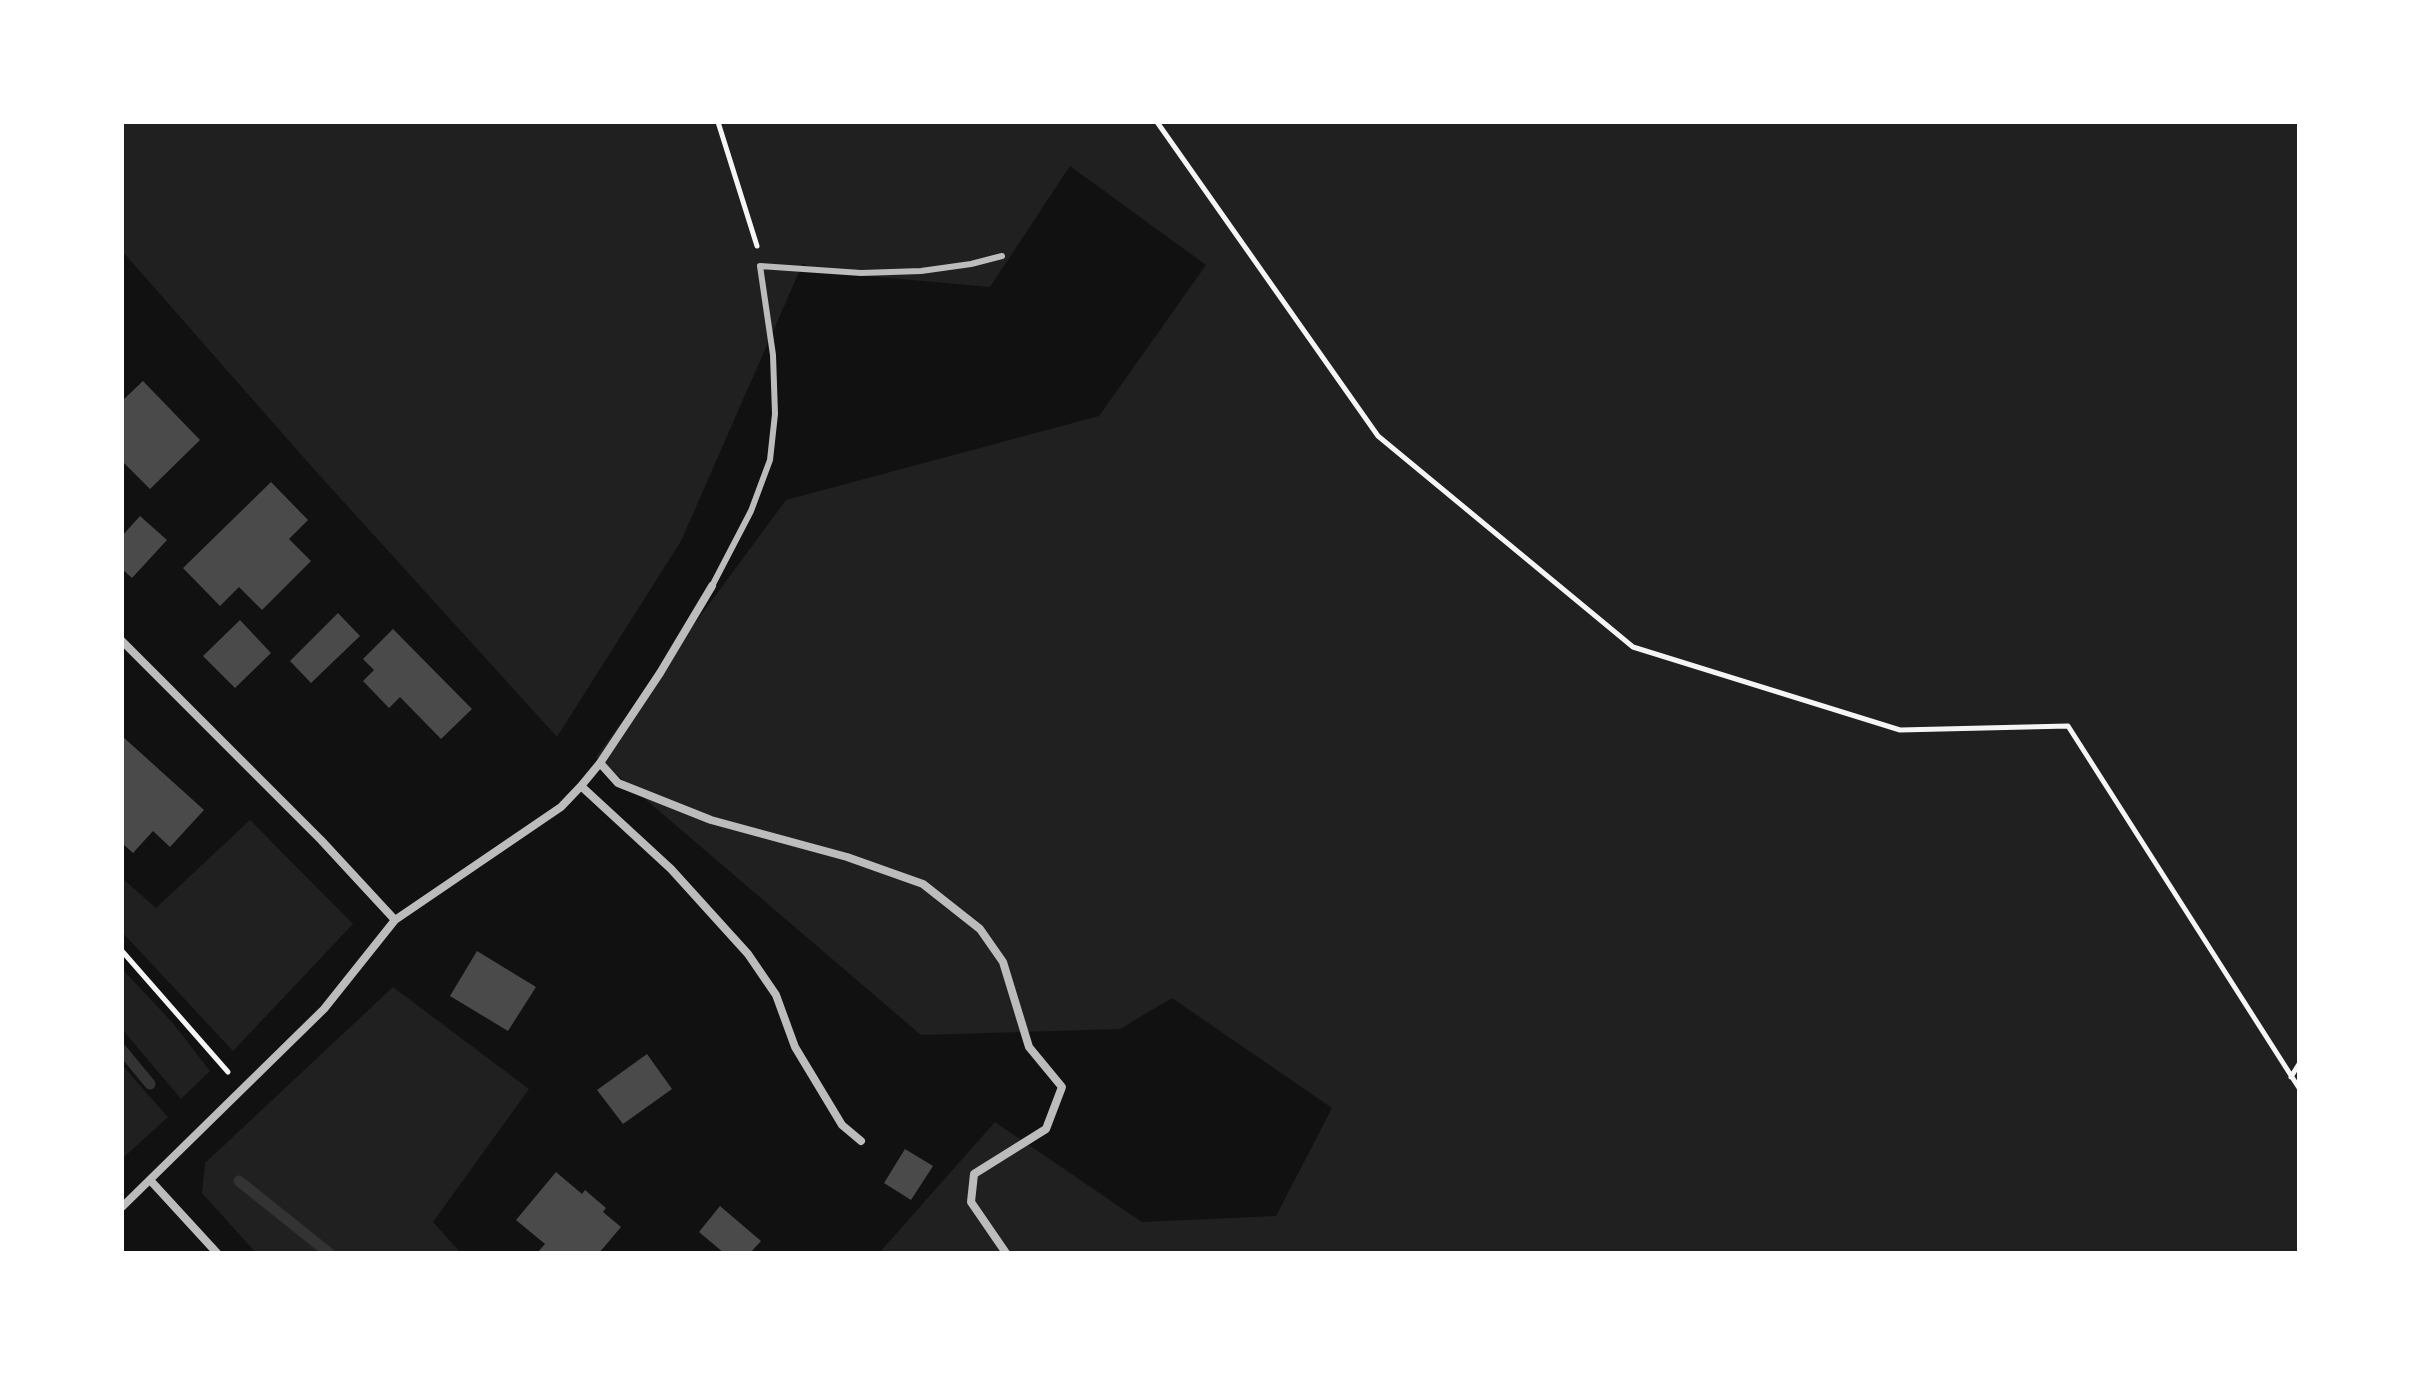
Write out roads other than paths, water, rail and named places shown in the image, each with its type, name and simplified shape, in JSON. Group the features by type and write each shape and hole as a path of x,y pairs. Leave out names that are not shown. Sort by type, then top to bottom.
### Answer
{"street":[{"path":"122,1207 244,1091 324,1009 395,920 561,807 581,786 660,673 712,586"},
{"path":"122,641 321,840 395,920"},
{"path":"600,763 618,783 711,820 847,857 923,884 980,929 1003,962 1029,1047 1062,1087 1046,1129 974,1174 971,1202 1006,1253"},
{"path":"581,786 671,869 748,954 776,995 795,1047 834,1112 842,1125 861,1141"},
{"path":"150,1180 217,1253"}],"lane":[{"path":"712,586 751,511 770,460 775,414 773,355 760,266 861,273 921,271 1002,256"}],"waterway":[{"path":"122,1050 150,1084"},
{"path":"239,1181 329,1253"}]}
